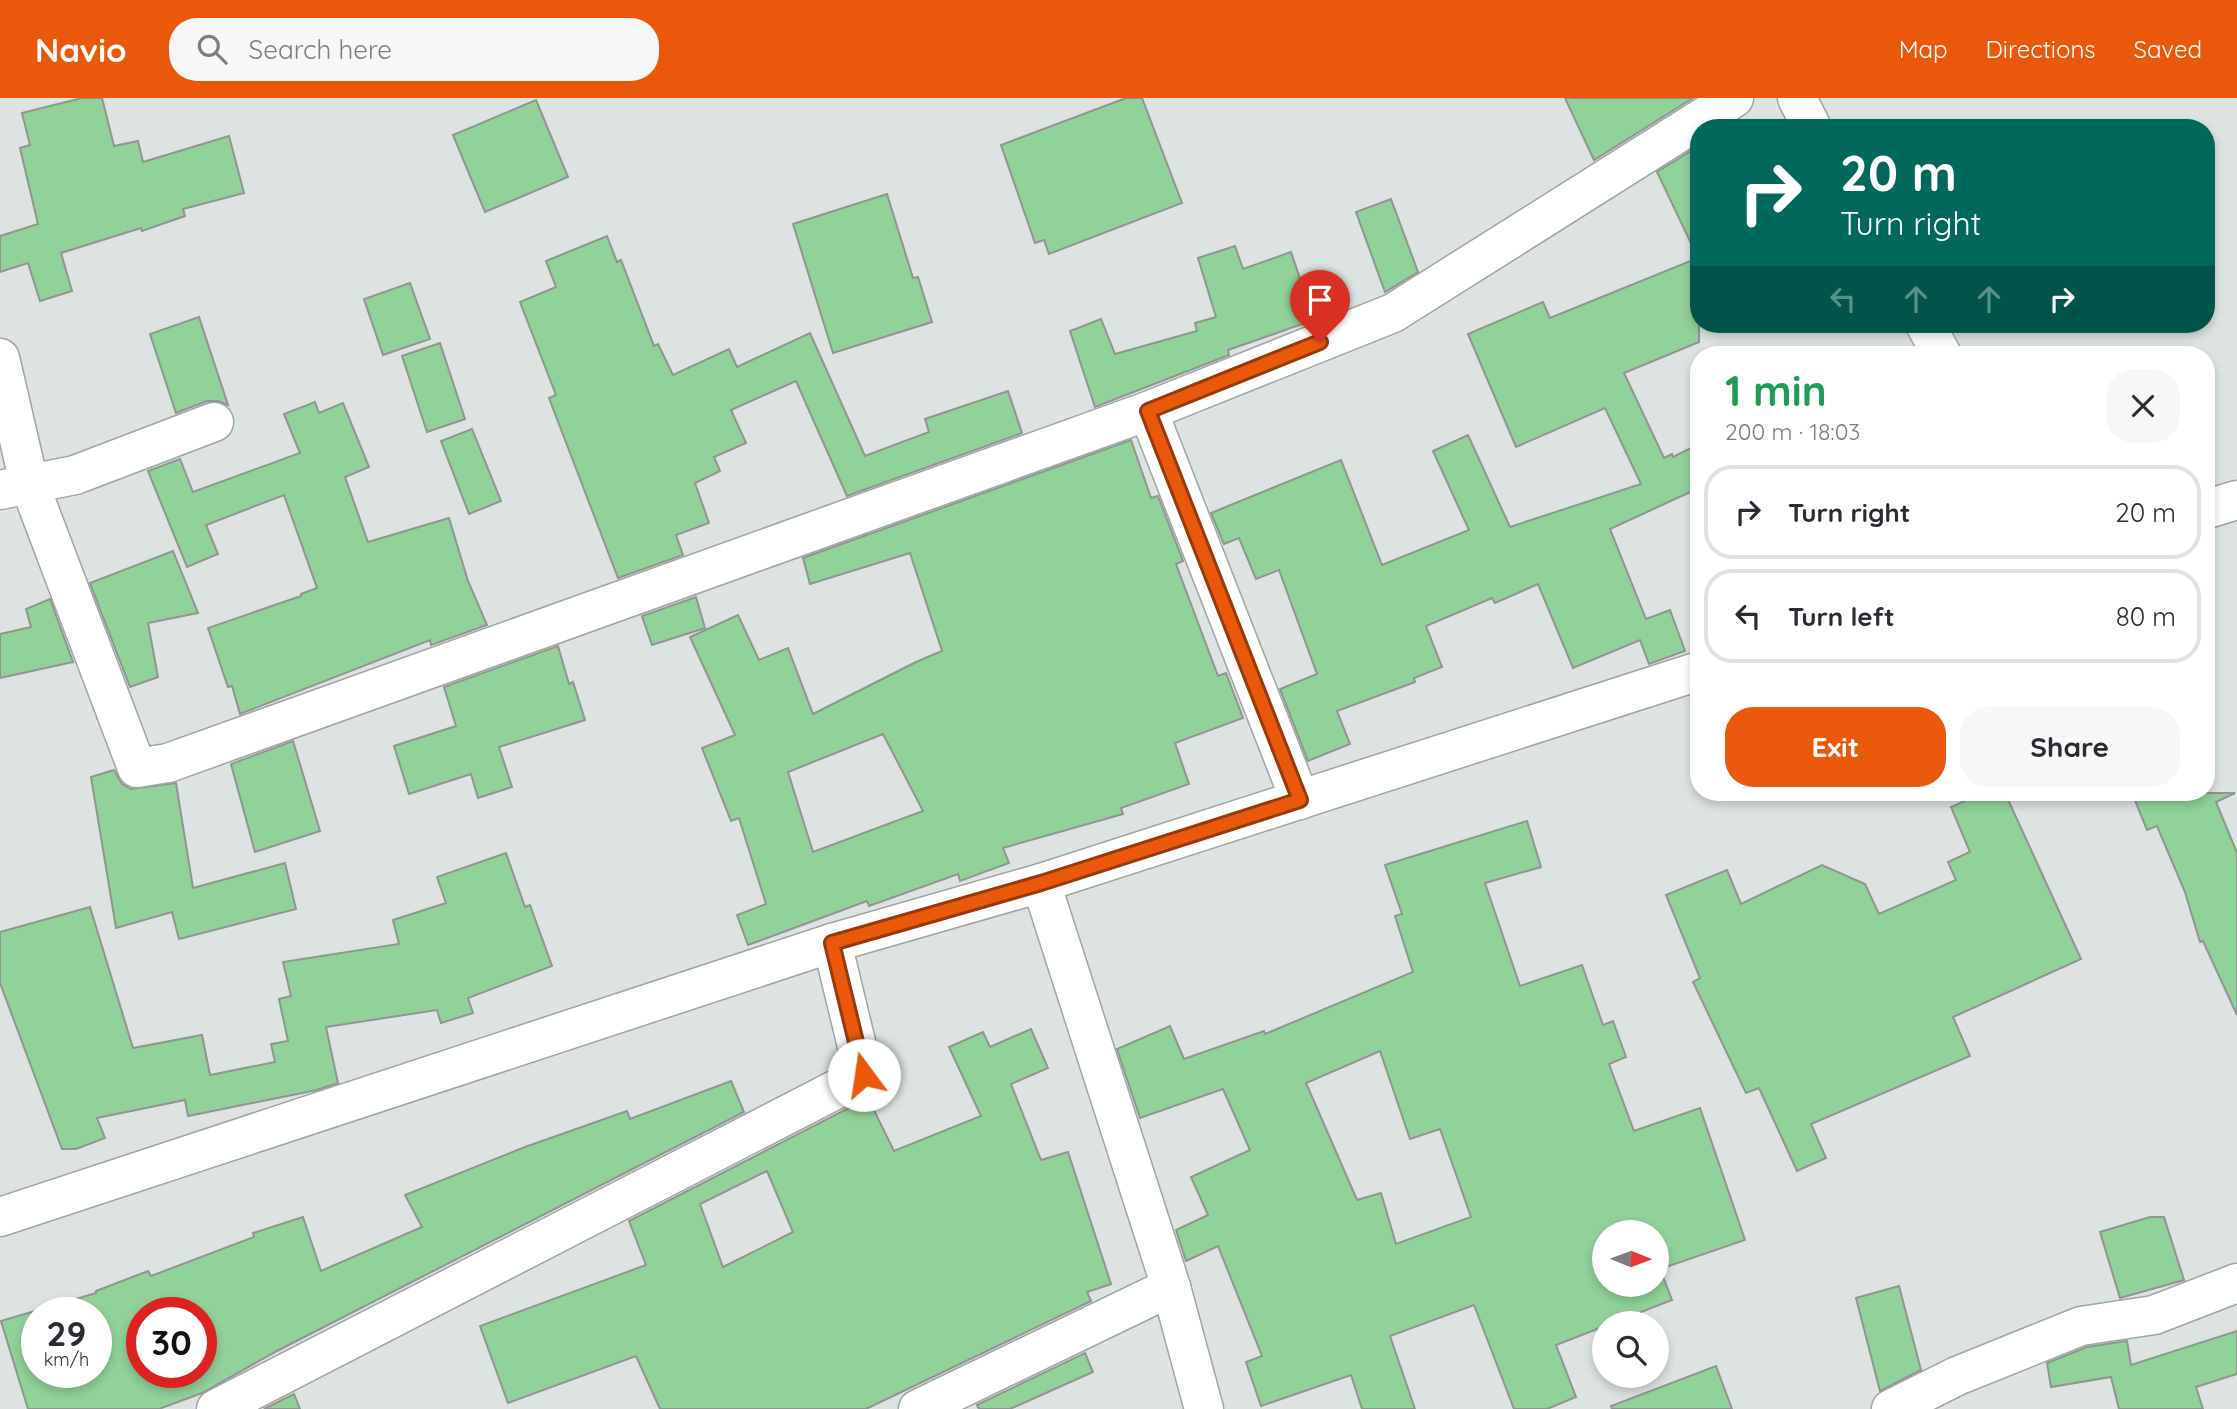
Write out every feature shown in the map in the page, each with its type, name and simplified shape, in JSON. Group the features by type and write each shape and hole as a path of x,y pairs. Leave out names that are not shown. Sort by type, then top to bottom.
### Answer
{"street":[{"path":"1701,119 1734,98"},
{"path":"1797,98 1808,119"},
{"path":"0,358 14,487 137,768 168,762 1148,411 1393,313 1690,126"},
{"path":"1148,411 1300,800"},
{"path":"14,487 75,475 214,422"},
{"path":"2215,507 2237,500"},
{"path":"0,1217 832,943 1041,883 1690,674"},
{"path":"1041,883 1171,1287 1204,1409"},
{"path":"216,1409 864,1075 832,943"},
{"path":"1891,1409 1957,1376 2081,1326 2154,1315 2237,1283"},
{"path":"918,1409 1171,1287"}],"building":[{"path":"82,98 102,98 114,146 138,141 143,162 229,136 244,193 183,209 185,216 142,231 141,228 61,253 72,291 40,301 28,263 0,272 0,236 38,224 20,148 30,145 22,113"},
{"path":"1126,98 1142,98 1182,203 1049,254 1044,240 1035,243 1001,145"},
{"path":"1565,98 1693,98 1594,160"},
{"path":"536,100 568,177 485,212 453,135"},
{"path":"1690,152 1690,241 1657,172"},
{"path":"887,194 913,278 918,277 932,322 833,353 793,224"},
{"path":"1391,199 1418,272 1385,292 1356,212"},
{"path":"607,236 617,262 621,260 654,346 658,344 673,375 729,349 737,367 810,333 865,456 929,432 925,419 1008,391 1022,433 847,496 796,381 731,410 746,443 714,457 720,471 695,483 709,523 676,535 683,555 618,578 549,398 556,395 520,302 556,287 546,261"},
{"path":"1235,246 1243,269 1291,252 1314,320 1228,350 1229,355 1095,407 1070,331 1101,319 1115,354 1197,331 1195,323 1216,317 1198,258"},
{"path":"1690,261 1690,333 1699,333 1699,342 1624,373 1664,458 1672,454 1673,457 1690,448 1690,492 1610,529 1646,619 1670,610 1685,651 1649,664 1640,640 1573,668 1538,584 1495,603 1492,598 1426,626 1442,667 1414,678 1415,682 1337,711 1350,744 1308,761 1280,689 1317,674 1279,570 1256,579 1239,538 1224,544 1211,513 1341,460 1382,565 1469,530 1433,451 1468,435 1510,527 1641,484 1605,408 1516,447 1468,334 1543,302 1550,318"},
{"path":"410,283 430,339 383,355 364,299"},
{"path":"199,317 228,405 207,401 176,413 150,334"},
{"path":"440,343 465,419 427,432 402,356"},
{"path":"315,402 319,413 343,403 369,467 345,477 368,542 449,518 468,581 487,625 431,645 430,640 240,714 232,686 228,687 208,628 317,588 284,495 206,525 218,554 187,567 148,471 180,459 193,492 300,453 284,414"},
{"path":"472,429 501,501 469,514 441,441"},
{"path":"1131,440 1151,498 1158,496 1183,561 1176,564 1218,676 1226,673 1243,718 1175,743 1189,784 1121,808 1123,814 1003,848 1009,863 960,881 958,874 869,906 867,901 748,945 737,915 766,904 739,818 731,821 702,748 735,735 690,637 738,615 759,660 788,648 813,714 942,651 910,553 810,584 803,558","holes":["883,734 923,811 813,852 788,772"]},
{"path":"173,551 198,613 148,623 158,677 130,687 90,583"},
{"path":"696,597 705,628 652,645 642,616"},
{"path":"50,599 73,662 0,678 0,634 31,627 26,609"},
{"path":"558,646 569,684 573,682 585,720 499,747 512,787 478,798 471,774 409,794 394,746 456,726 444,687"},
{"path":"293,741 320,831 255,852 231,764"},
{"path":"114,770 122,784 131,789 176,783 193,888 285,863 296,909 179,939 172,912 116,928 91,777"},
{"path":"2215,793 2235,793 2216,802 2237,853 2237,1015 2203,941 2200,942 2185,892 2157,826 2147,830 2135,801 2215,801"},
{"path":"1965,801 2009,801 2081,959 1953,1017 1970,1056 1811,1124 1826,1158 1797,1171 1759,1088 1746,1093 1693,982 1700,978 1666,895 1727,870 1741,904 1822,865 1865,884 1879,914 1956,880 1948,862 1970,852 1951,807"},
{"path":"1527,821 1541,867 1485,883 1520,986 1582,965 1603,1025 1613,1021 1626,1057 1609,1064 1634,1131 1700,1108 1745,1240 1670,1266 1670,1220 1592,1220 1592,1297 1670,1297 1670,1295 1672,1300 1644,1311 1592,1311 1592,1331 1556,1345 1576,1397 1547,1409 1514,1409 1474,1305 1390,1336 1415,1409 1362,1409 1351,1375 1261,1406 1246,1362 1262,1356 1218,1246 1186,1261 1176,1230 1208,1215 1191,1177 1250,1150 1223,1089 1140,1118 1117,1049 1170,1026 1184,1059 1264,1031 1265,1034 1413,972 1395,916 1402,914 1385,865","holes":["1380,1051 1410,1139 1440,1129 1471,1217 1396,1244 1381,1193 1357,1200 1306,1083"]},
{"path":"506,853 525,907 530,905 552,966 468,998 473,1013 441,1023 437,1010 326,1027 338,1083 317,1090 188,1116 185,1100 97,1118 105,1138 76,1149 62,1149 0,983 0,932 90,907 133,1048 202,1035 210,1075 275,1062 271,1044 288,1041 279,999 291,996 283,962 399,944 393,920 446,903 437,877"},
{"path":"1031,1029 1048,1068 1011,1084 1041,1160 1068,1152 1111,1284 1087,1292 1091,1301 866,1409 660,1409 636,1356 508,1403 480,1326 646,1265 629,1221 868,1098 894,1151 981,1116 949,1047 983,1032 990,1047","holes":["767,1171 793,1232 723,1267 700,1204"]},
{"path":"731,1081 744,1112 277,1351 217,1385 217,1297 126,1297 126,1388 211,1388 159,1409 28,1409 22,1388 112,1388 112,1297 82,1297 148,1271 151,1276 254,1237 253,1233 303,1217 321,1271 422,1227 405,1195 525,1147 627,1111 630,1119"},
{"path":"2150,1217 2164,1217 2184,1280 2120,1298 2100,1232"},
{"path":"1899,1286 1921,1370 1880,1391 1856,1298"},
{"path":"21,1315 21,1386 1,1321"},
{"path":"2237,1331 2237,1374 2196,1387 2203,1409 2119,1409 2111,1377 2051,1387 2047,1363 2087,1347 2127,1341 2131,1365"},
{"path":"1085,1353 1093,1372 1010,1409 979,1409 977,1405"},
{"path":"1716,1366 1732,1409 1612,1409 1611,1406 1658,1388 1669,1388 1669,1384"},
{"path":"294,1394 300,1409 264,1409"}],"route":[{"path":"864,1075 832,943 1041,883 1300,800 1148,411 1320,342"}]}
